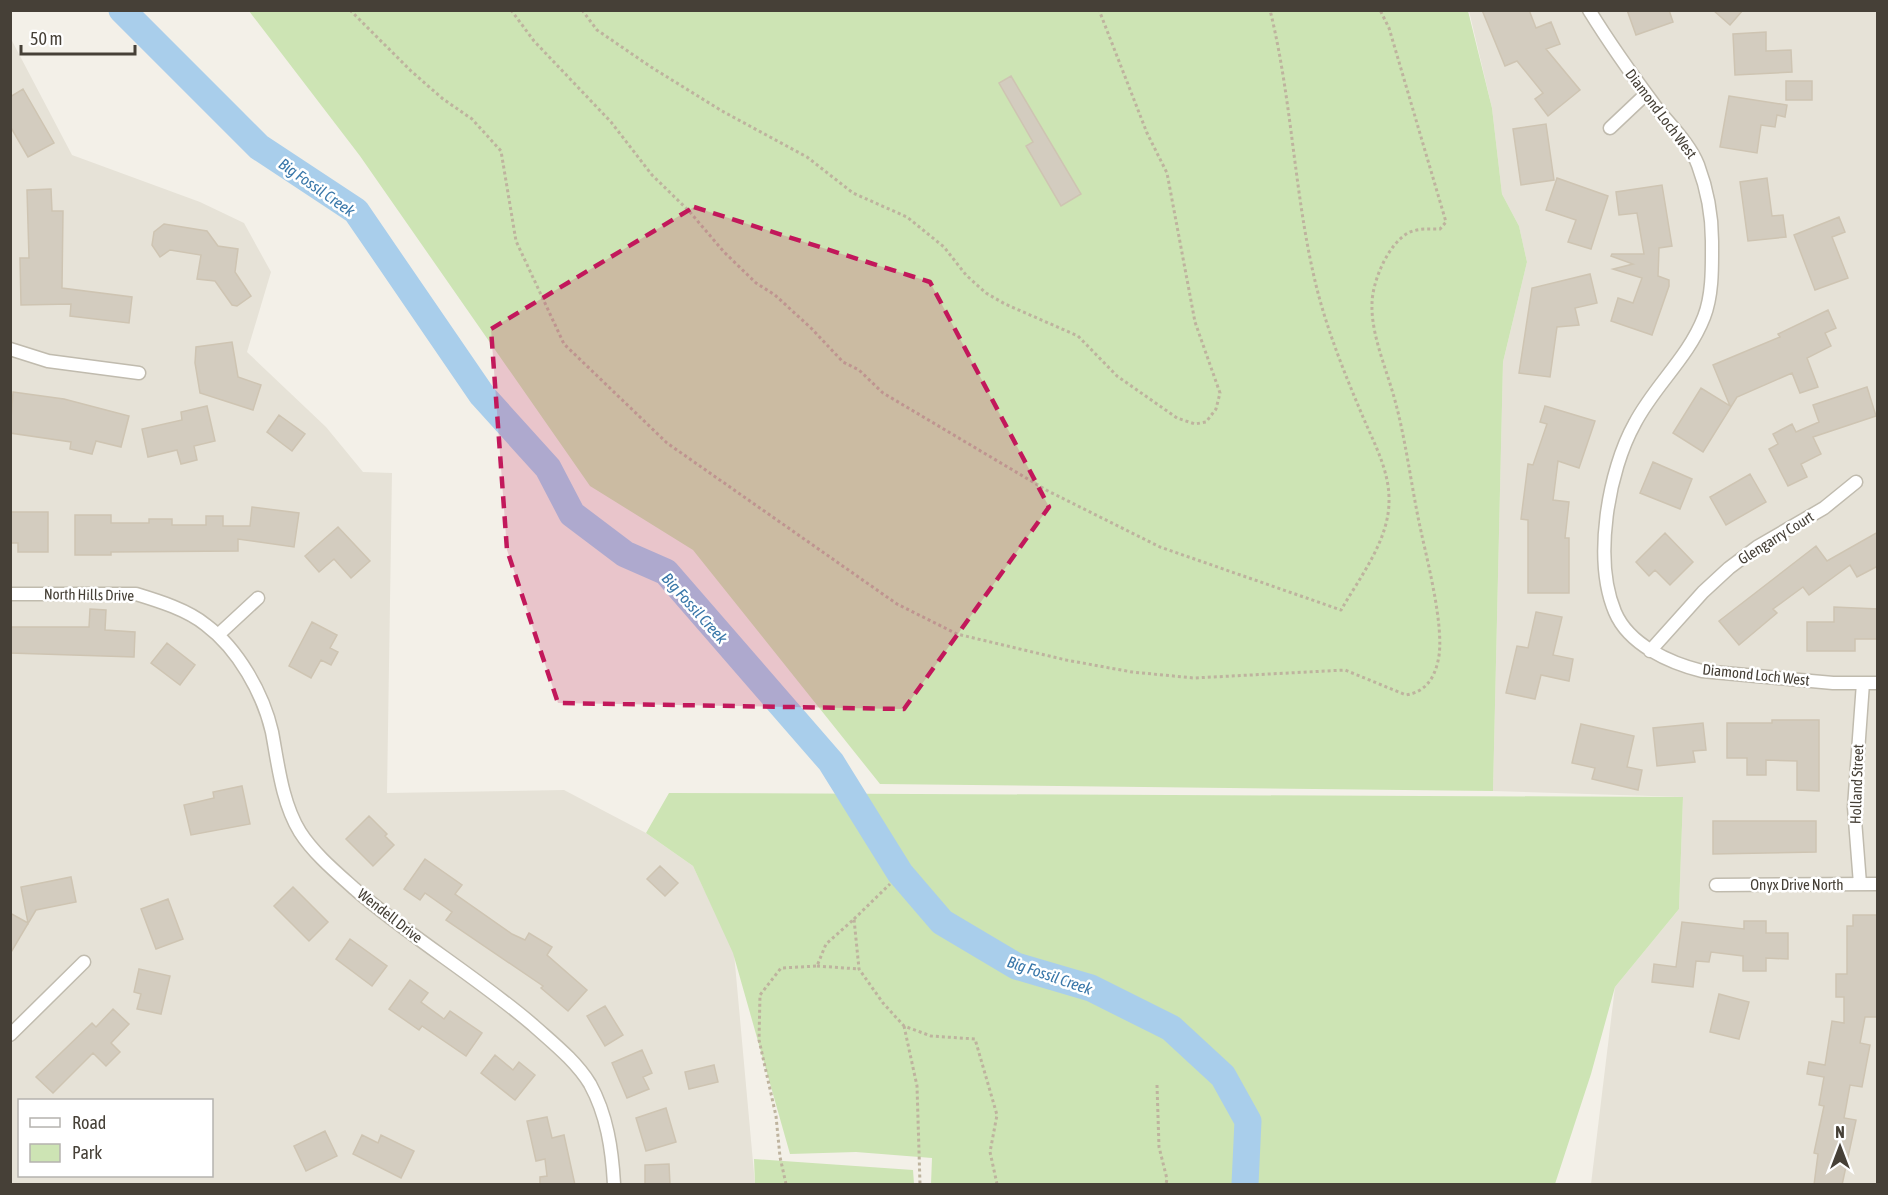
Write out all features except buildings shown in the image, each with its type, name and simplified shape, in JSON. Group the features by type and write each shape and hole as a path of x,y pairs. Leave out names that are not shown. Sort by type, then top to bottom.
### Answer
{"street":[{"name":"Diamond Loch West","path":"1588,10 1698,164 1709,204 1712,240 1709,300 1704,318 1673,371 1634,423 1618,467 1609,506 1605,562 1616,613 1650,651 1664,660 1702,671 1833,683 1878,683"},
{"path":"1610,128 1646,93"},
{"path":"10,349 48,361 139,373"},
{"name":"Glengarry Court","path":"1650,651 1703,592 1729,568 1757,547 1824,508 1856,482"},
{"name":"North Hills Drive","path":"10,594 136,594 155,599 197,620"},
{"path":"218,635 258,598"},
{"name":"Wendell Drive","path":"197,620 218,635 245,670 258,694 271,727 285,796 300,832 335,872 383,913 505,1001 563,1051 589,1083 607,1124 614,1185"},
{"name":"Holland Street","path":"1860,884 1854,807 1863,683"},
{"name":"Onyx Drive North","path":"1716,885 1878,884"},
{"path":"10,1035 84,962"}],"path":[{"path":"350,10 442,99 472,118 501,151 516,241 564,344 667,443 897,603 957,634 1066,660 1132,672 1194,678 1345,670 1407,695 1422,689 1434,674 1439,659 1438,616 1395,400 1376,330 1372,298 1377,278 1395,244 1408,233 1420,229 1440,229 1446,222 1389,28 1380,10"},
{"path":"512,10 534,41 611,122 652,175 689,211 724,252 756,283 783,302 843,362 859,370 883,393 1048,491 1160,547 1341,610 1377,548 1387,522 1389,500 1375,443 1343,368 1318,294 1305,229 1270,10"},
{"path":"582,10 597,30 651,67 722,111 807,158 853,193 907,217 944,247 966,275 986,293 1005,304 1078,336 1117,376 1177,418 1195,424 1206,422 1216,409 1220,393 1195,322 1167,173 1147,133 1099,10"},
{"path":"817,966 826,944 890,884"},
{"path":"854,919 859,969 883,1003 904,1026 931,1036 975,1039 997,1115 990,1152 997,1185"},
{"path":"786,1185 780,1157 776,1116 759,1040 760,995 781,968 817,966 859,969"},
{"path":"904,1026 917,1086 921,1185"},
{"path":"1157,1085 1159,1147 1167,1179 1166,1185"}],"highlighted area":[{"path":"694,207 930,282 1049,507 904,709 558,703 507,550 491,329"}],"shaded area":[{"path":"1469,11 1877,11 1877,1184 1591,1184 1615,987 1679,909 1683,797 1493,791 1503,362 1527,262 1519,226 1502,194 1492,108"},
{"path":"10,37 72,155 200,202 244,223 271,272 247,352 326,427 363,472 392,473 387,793 564,790 646,833 693,866 734,953 755,1184 11,1184"}],"green space":[{"path":"249,11 1468,11 1492,108 1502,194 1519,226 1527,262 1503,362 1493,791 880,784 693,550 590,486 360,156"},
{"path":"669,793 1683,797 1679,909 1615,987 1591,1074 1555,1184 931,1184 932,1158 856,1152 790,1154 733,953 693,866 646,833"},
{"path":"754,1159 913,1170 914,1184 755,1184"}],"waterway":[{"name":"Big Fossil Creek","path":"122,10 259,147 356,211 482,395 548,468 572,514 625,554 666,572 831,762 900,873 942,922 1016,966 1091,988 1171,1028 1223,1076 1248,1121 1245,1184"}]}
